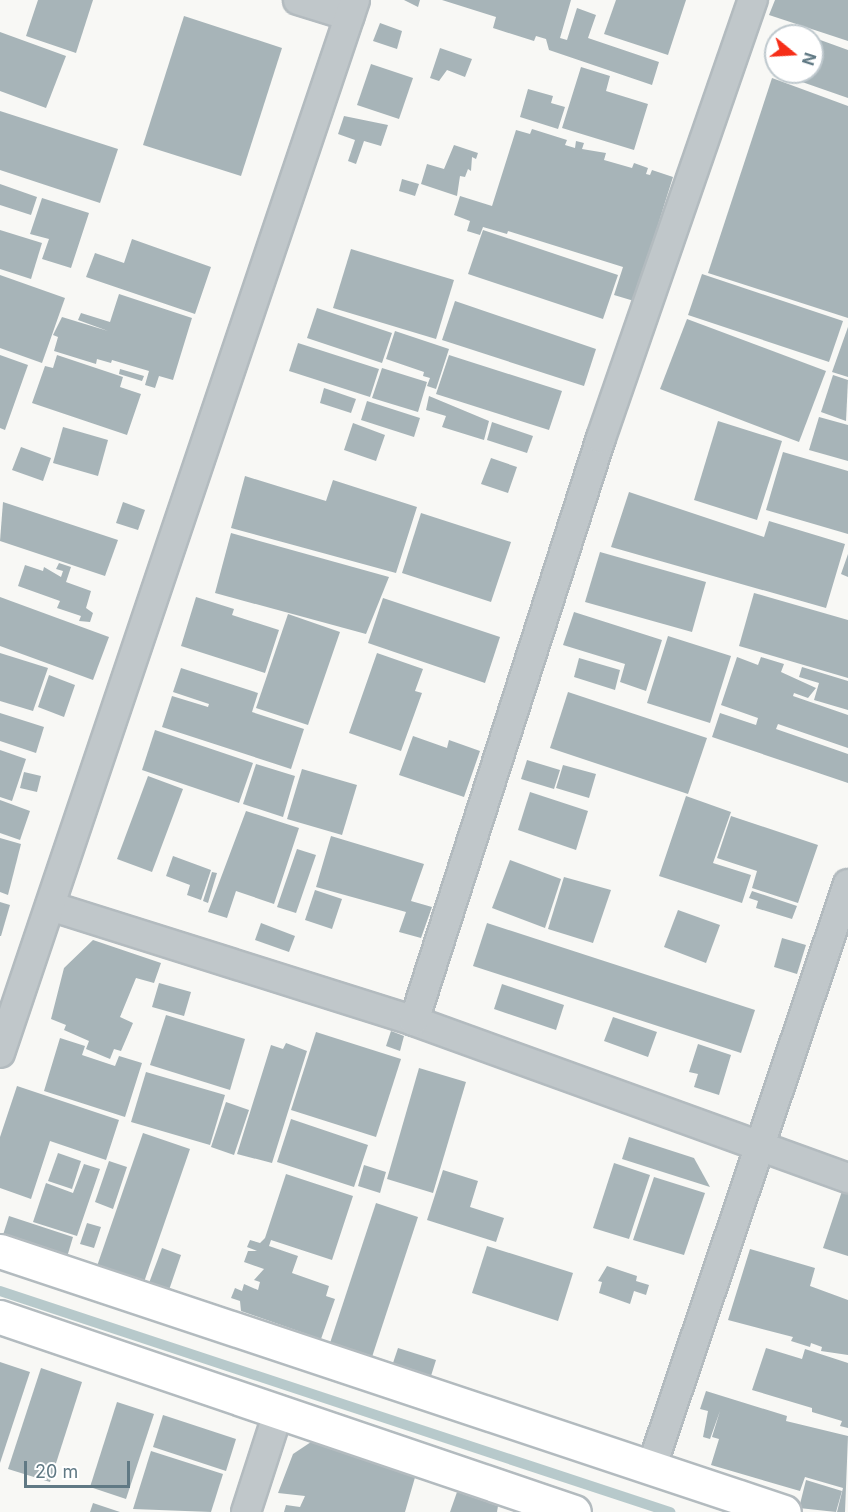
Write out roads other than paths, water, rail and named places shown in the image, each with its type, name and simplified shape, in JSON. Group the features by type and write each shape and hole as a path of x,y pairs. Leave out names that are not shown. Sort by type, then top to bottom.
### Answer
{"street":[{"path":"0,1053 353,8 298,0"},
{"path":"414,1021 601,438 753,0"},
{"path":"652,1466 848,884"},
{"path":"50,906 414,1021 848,1178"},
{"path":"0,1251 652,1466 784,1512"},
{"path":"0,1317 574,1512"},
{"path":"246,1512 279,1410"}],"waterway":[{"path":"0,1291 670,1512"}]}
